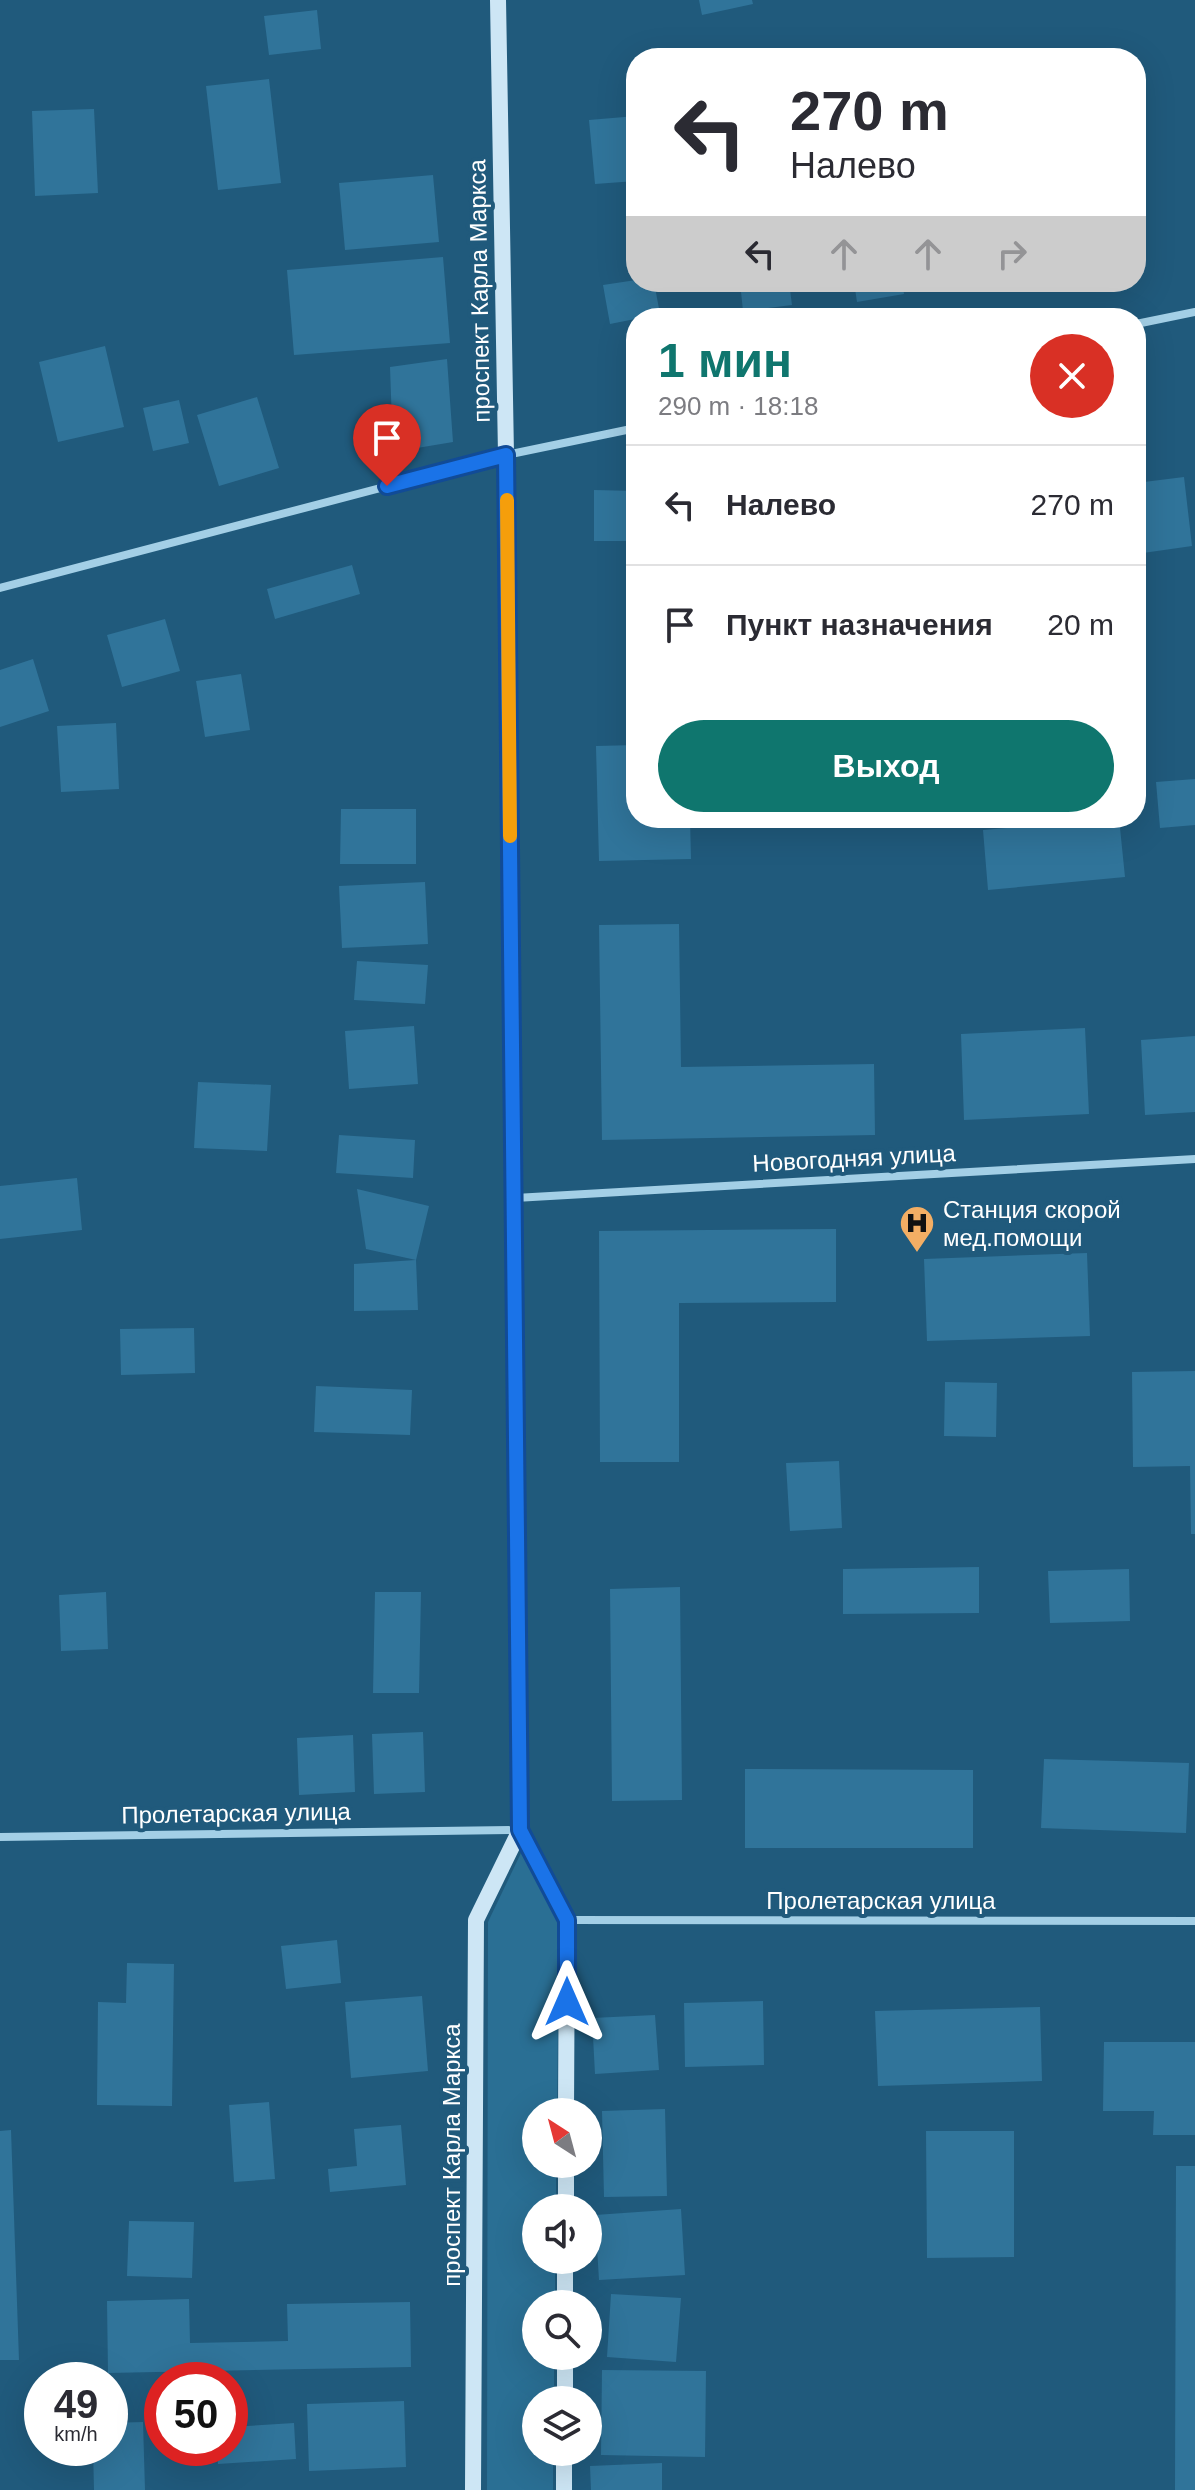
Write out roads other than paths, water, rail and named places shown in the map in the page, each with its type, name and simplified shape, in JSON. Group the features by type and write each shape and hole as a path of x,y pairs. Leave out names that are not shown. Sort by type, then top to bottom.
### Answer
{"main road":[{"name":"проспект Карла Маркса","path":"473,2490 476,1920 520,1830 515,1198 498,0"},
{"name":"проспект Карла Маркса","path":"520,1830 567,1920 566,2098"},
{"path":"564,2466 564,2490"}],"street":[{"path":"1146,322 1195,312"},
{"path":"0,588 506,455 626,430"},
{"name":"Новогодняя улица","path":"515,1198 1195,1159"},
{"name":"Пролетарская улица","path":"0,1837 520,1830"},
{"name":"Пролетарская улица","path":"567,1920 1195,1921"}],"place":[{"name":"Станция скорой мед.помощи","path":"917,1254"}]}
